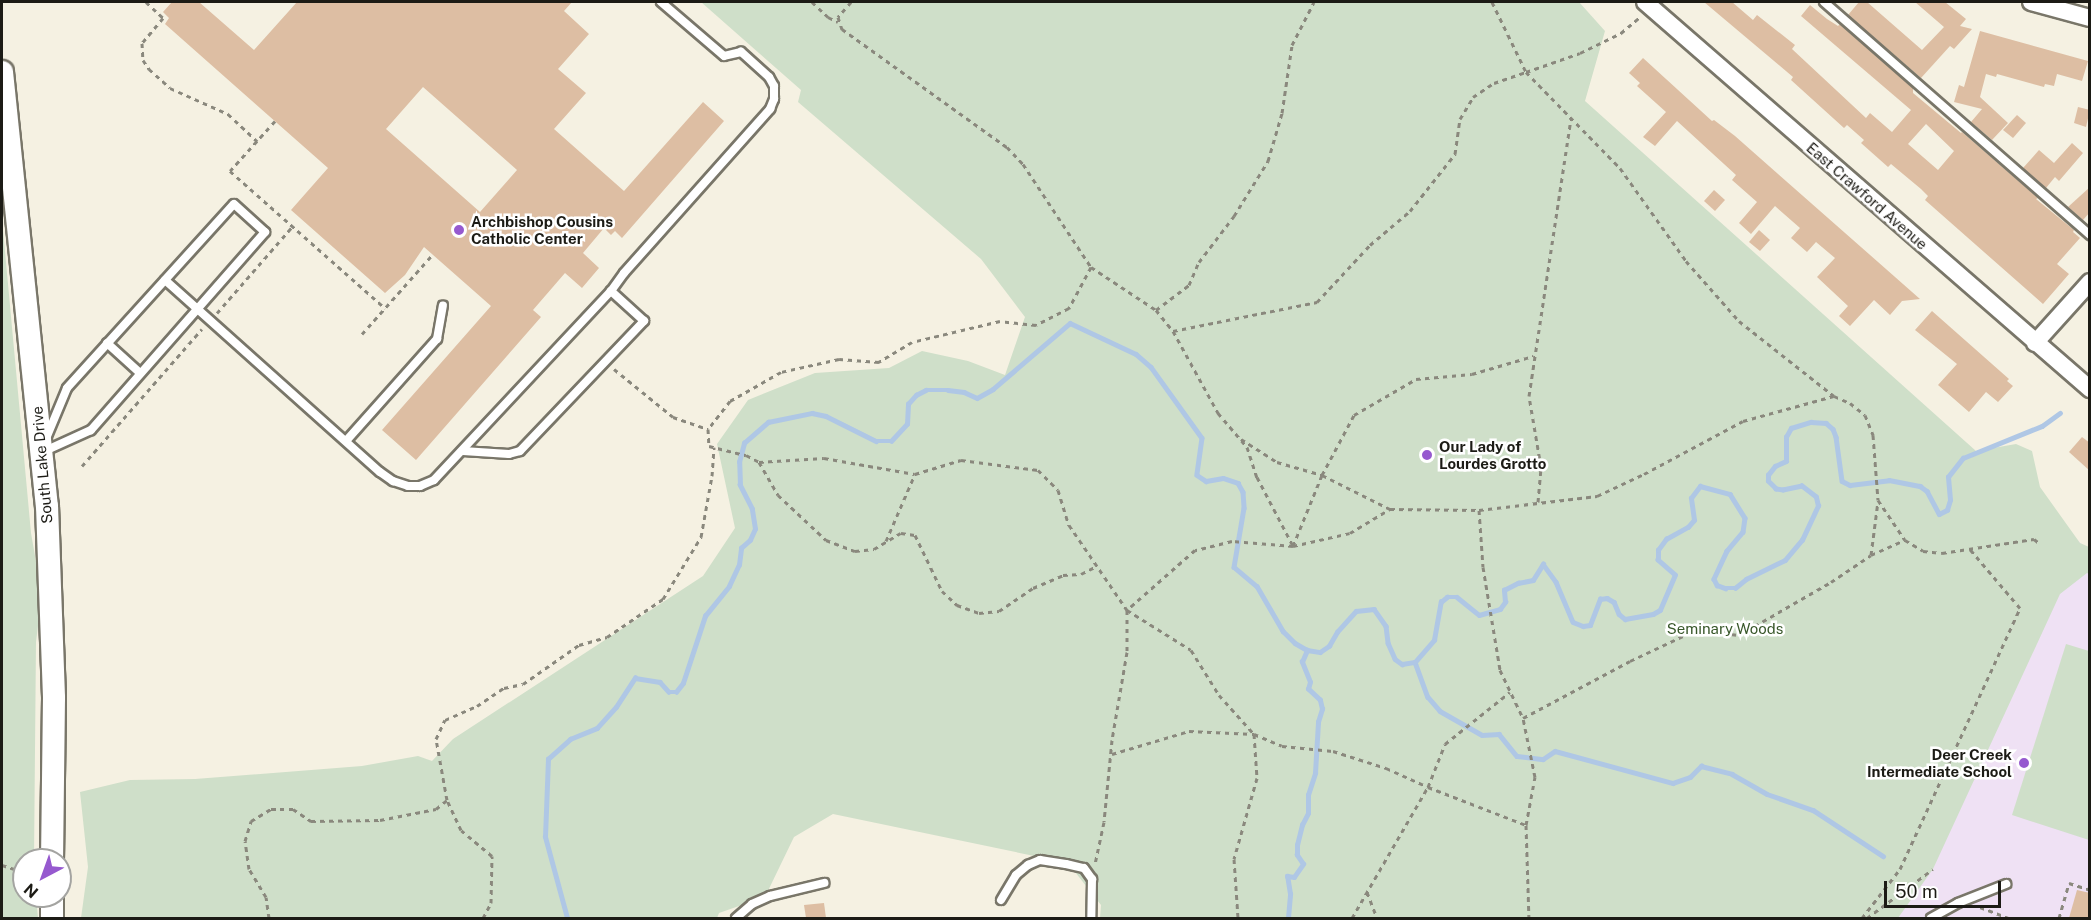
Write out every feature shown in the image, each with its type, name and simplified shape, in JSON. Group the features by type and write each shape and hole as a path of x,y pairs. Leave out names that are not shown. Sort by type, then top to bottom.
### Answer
{"street":[{"path":"2031,2 2090,18"},
{"name":"East Crawford Avenue","path":"1651,4 2090,389"},
{"name":"South Lake Drive","path":"2,72 47,506 54,698 52,848"},
{"path":"2035,343 2090,282"}],"lane":[{"path":"165,280 380,472 393,481 408,486 420,486 434,480 464,451 611,291 624,273 770,109 774,99 774,86 769,77 741,52 724,57 661,2"},
{"path":"1824,2 2090,235"},
{"path":"234,204 265,232 91,430 40,453 66,388 234,204"},
{"path":"464,451 509,454 520,452 644,321 611,291"},
{"path":"346,441 437,339 443,306"},
{"path":"107,343 140,373"},
{"path":"1001,900 1016,875 1028,865 1040,860 1084,868 1092,879 1091,918"},
{"path":"736,918 752,904 824,883"},
{"path":"1931,918 1964,900 2006,884"}],"path":[{"path":"146,2 163,18 142,43 143,60 149,69 170,88 228,114 257,141"},
{"path":"812,2 828,17 838,22 842,29 1007,147 1023,164 1091,267 1156,310 1173,331 1218,413 1247,447 1257,477 1293,546"},
{"path":"838,22 838,17 851,2"},
{"path":"1156,310 1189,285 1199,262 1234,216 1268,161 1282,113 1292,45 1314,2"},
{"path":"1492,2 1526,72 1572,116 1620,168 1686,261 1739,321 1834,396 1850,403 1865,415 1873,435 1878,500 1871,555"},
{"path":"1173,331 1317,302 1370,245 1410,211 1455,154 1460,118 1473,98 1494,83 1580,53 1621,33 1651,4"},
{"path":"1538,502 1541,467 1529,396 1533,356 1572,116"},
{"path":"275,121 230,171 386,308"},
{"path":"82,466 293,226"},
{"path":"362,334 433,254"},
{"path":"1091,267 1070,308 1036,326 999,321 912,342 879,362 839,358 781,372 730,401 708,429 709,446 746,455 759,462 778,495 826,540 855,551 874,549 901,533 915,536 942,591 957,605 978,613 999,611 1033,588 1063,574 1081,574 1097,566"},
{"path":"1293,546 1322,475 1354,415 1416,379 1472,374 1533,356"},
{"path":"606,362 673,417 708,429"},
{"path":"1239,438 1277,462 1322,475 1390,509 1479,510 1597,496 1644,474 1743,421 1834,396"},
{"path":"483,918 491,903 492,856 461,830 447,800 436,739 445,720 477,706 504,688 522,684 579,645 606,637 663,599 701,537 712,476 714,447"},
{"path":"759,462 824,458 915,474 961,460 1038,470 1058,490 1069,525 1127,610 1191,650 1219,695 1254,734 1257,778 1234,859 1238,918"},
{"path":"886,542 915,474"},
{"path":"1878,500 1905,540 1923,551 1942,553 2034,540 2039,543"},
{"path":"1092,879 1104,822 1113,729 1127,652 1127,610 1195,550 1232,541 1293,546 1350,533 1390,509"},
{"path":"1479,510 1484,567 1500,670 1523,718 1535,777 1526,825 1529,918"},
{"path":"1523,718 1696,630 1739,635 1831,582 1871,555 1905,540"},
{"path":"1862,918 1900,869 2020,608 1969,548"},
{"path":"1352,918 1428,787 1445,744 1510,692"},
{"path":"1112,754 1190,731 1254,734 1282,746 1326,750 1386,768 1526,825"},
{"path":"268,918 266,897 249,869 245,840 251,821 271,809 293,809 311,821 380,820 436,808 447,800"},
{"path":"1867,918 1933,869"},
{"path":"2059,918 2069,883 2090,890"},
{"path":"1367,892 1377,918"},
{"path":"1964,900 2010,918 2023,918"}],"shaded area":[{"name":"Deer Creek Intermediate School","path":"2056,520 2089,551 2089,918 1895,918"}],"green space":[{"name":"Seminary Woods","path":"701,2 1579,2 1605,31 1585,101 1976,451 2016,444 2032,451 2040,487 2080,543 2089,547 2089,574 2087,573 2060,594 1933,869 1898,918 1100,918 1101,905 1068,863 833,814 794,837 765,897 719,913 717,918 81,918 88,867 80,792 130,780 195,779 362,766 418,756 432,761 453,739 703,576 735,528 717,444 748,400 815,373 889,368 922,351 968,361 1005,375 1025,317 981,259 798,102 801,90"},
{"path":"2,219 40,610 36,642 34,848 12,848 12,908 37,908 38,918 2,918"},
{"path":"2066,644 2089,651 2089,840 2012,815"}],"building":[{"name":"Archbishop Cousins Catholic Center","path":"172,2 199,2 254,50 297,2 572,2 564,11 589,34 558,69 586,93 554,129 624,191 703,102 724,121 622,238 615,231 611,235 604,228 583,253 599,268 582,288 565,273 533,310 541,317 416,460 382,430 491,306 424,247 405,275 385,293 291,210 328,168 165,24 169,18 163,12","holes":["423,87 517,170 480,212 386,129"]},
{"path":"1704,2 1732,2 1753,20 1757,15 1795,45 1792,49 1866,118 1870,113 1892,132 1911,110 1801,16 1810,5 1838,26 1840,24 1913,88 1913,93 1962,132 2074,230 2073,232 2080,238 2057,264 2069,274 2043,304 1925,200 1928,196 1921,189 1891,164 1888,167 1861,143 1864,140 1847,125 1844,128 1791,80 1793,77","holes":["1926,124 1954,151 1938,170 1908,144"]},
{"path":"1859,2 1867,2 1922,50 1944,27 1915,2 1945,2 1966,19 1960,26 1972,29 1954,49 1950,46 1921,78 1848,15"},
{"path":"1980,31 2088,61 2082,81 2057,74 2054,86 2045,84 2044,87 1997,74 1996,77 1986,74 1980,97 2008,123 1992,140 1971,122 1982,109 1954,102 1959,85 1964,87"},
{"path":"1643,58 1712,121 1714,120 1735,136 1920,299 1902,301 1890,315 1874,300 1850,326 1839,316 1848,306 1817,277 1835,258 1816,242 1807,252 1791,238 1800,228 1775,206 1751,234 1739,223 1757,202 1732,180 1736,175 1677,121 1655,146 1643,137 1666,112 1637,86 1640,83 1629,73"},
{"path":"2078,107 2090,110 2086,127 2074,123"},
{"path":"2017,115 2026,123 2013,138 2003,130"},
{"path":"2072,143 2083,153 2059,181 2055,177 2046,188 2023,168 2039,150 2054,163"},
{"path":"2090,187 2090,212 2083,220 2068,207"},
{"path":"1714,190 1725,200 1715,211 1704,201"},
{"path":"1759,230 1770,240 1760,251 1749,242"},
{"path":"1932,311 2009,379 2007,381 2013,386 1998,402 1986,392 1969,412 1938,385 1957,364 1915,330"},
{"path":"2082,437 2090,443 2090,471 2069,452"},
{"path":"2077,890 2090,893 2090,918 2069,918"},
{"path":"824,903 826,918 806,918 804,905"}],"waterway":[{"path":"567,918 545,837 548,759 570,739 597,728 616,707 635,678 660,682 669,692 676,692 683,683 705,616 729,586 739,565 741,548 750,540 755,529 752,509 740,485 739,462 744,443 768,422 812,413 826,416 876,441 891,441 907,424 908,404 916,395 926,390 948,390 964,392 977,398 993,389 1070,323 1136,354 1151,367 1202,438 1197,475 1206,481 1223,478 1238,483 1243,492 1244,508 1234,567 1257,586 1283,631 1295,643 1307,650 1320,652 1329,646 1337,632 1356,611 1374,609 1386,626 1388,643 1395,659 1402,664 1415,662 1434,640 1441,602 1447,597 1457,597 1479,615 1500,609 1505,602 1504,590 1518,583 1533,580 1543,564 1556,582 1573,622 1583,626 1590,625 1600,599 1607,598 1614,602 1619,614 1625,619 1653,614 1660,610 1675,575 1658,560 1658,550 1666,539 1688,527 1694,520 1691,498 1700,486 1730,494 1745,518 1743,532 1727,551 1714,579 1717,585 1735,588 1746,579 1785,560 1802,540 1818,506 1816,497 1802,486 1776,489 1768,481 1768,475 1775,466 1786,461 1786,437 1791,428 1811,422 1826,423 1833,429 1836,437 1842,481 1850,485 1889,480 1920,486 1927,491 1939,514 1947,510 1950,500 1948,477 1963,458 2042,426 2060,413"},
{"path":"1288,918 1290,894 1287,876 1294,877 1303,864 1297,855 1297,845 1308,813 1308,795 1315,773 1318,722 1322,709 1320,700 1308,689 1310,682 1302,662 1307,650"},
{"path":"1415,662 1428,697 1440,711 1482,735 1499,734 1517,756 1543,759 1555,751 1673,783 1690,777 1701,766 1732,774 1767,794 1813,810 1883,856"}],"place":[{"name":"Archbishop Cousins Catholic Center","path":"459,230"},
{"name":"Our Lady of Lourdes Grotto","path":"1427,455"},
{"name":"Deer Creek Intermediate School","path":"2024,763"}]}
